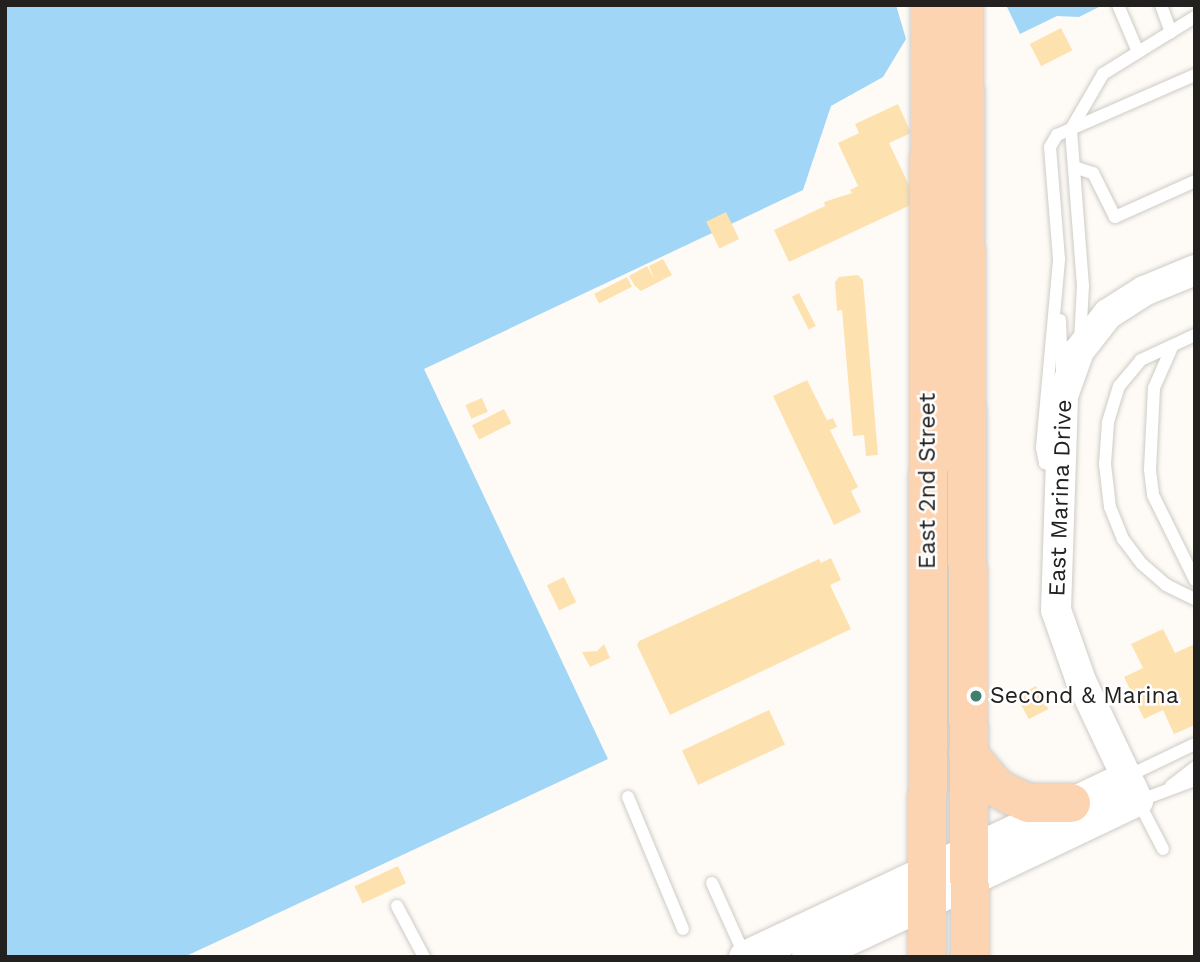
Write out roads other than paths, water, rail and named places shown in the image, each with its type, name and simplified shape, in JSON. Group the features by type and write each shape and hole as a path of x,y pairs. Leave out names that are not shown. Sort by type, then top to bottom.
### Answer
{"main road":[{"name":"East 2nd Street","path":"927,957 930,5"},
{"name":"East 2nd Street","path":"964,5 970,957"},
{"path":"968,754 997,788 1010,795 1029,803 1072,803"},
{"path":"745,957 970,866"},
{"path":"808,957 928,885"}],"street":[{"name":"East Marina Drive","path":"1132,789 1081,681 1056,610 1058,468 1063,396 1079,351 1108,314 1144,291 1195,270"},
{"path":"970,866 1072,803 1132,789"},
{"path":"970,866 1132,789"}],"lane":[{"path":"1118,5 1138,52"},
{"path":"1161,5 1171,32"},
{"path":"1079,351 1083,286 1071,129 1103,74 1195,17"},
{"path":"1063,396 1058,225 1049,147 1056,135 1195,75"},
{"path":"1074,167 1093,173 1115,217 1195,181"},
{"path":"1058,271 1042,447 1045,463 1058,468"},
{"path":"1195,335 1141,360 1119,386 1108,424 1105,464 1110,507 1123,539 1158,578 1195,599"},
{"path":"1172,347 1154,388 1150,470 1153,495 1195,580"},
{"path":"1132,789 1195,744"},
{"path":"1171,786 1195,767"},
{"path":"1132,789 1193,782"},
{"path":"1132,789 1163,849"},
{"path":"628,797 683,929"},
{"path":"712,883 745,957"},
{"path":"397,906 424,957"}],"water":[{"path":"5,5 896,5 906,39 883,77 831,106 803,190 424,369 608,759 184,957 5,957"},
{"path":"1006,5 1103,5 1079,17 1057,16 1020,34"}],"place":[{"name":"Second & Marina","path":"976,696"}]}
